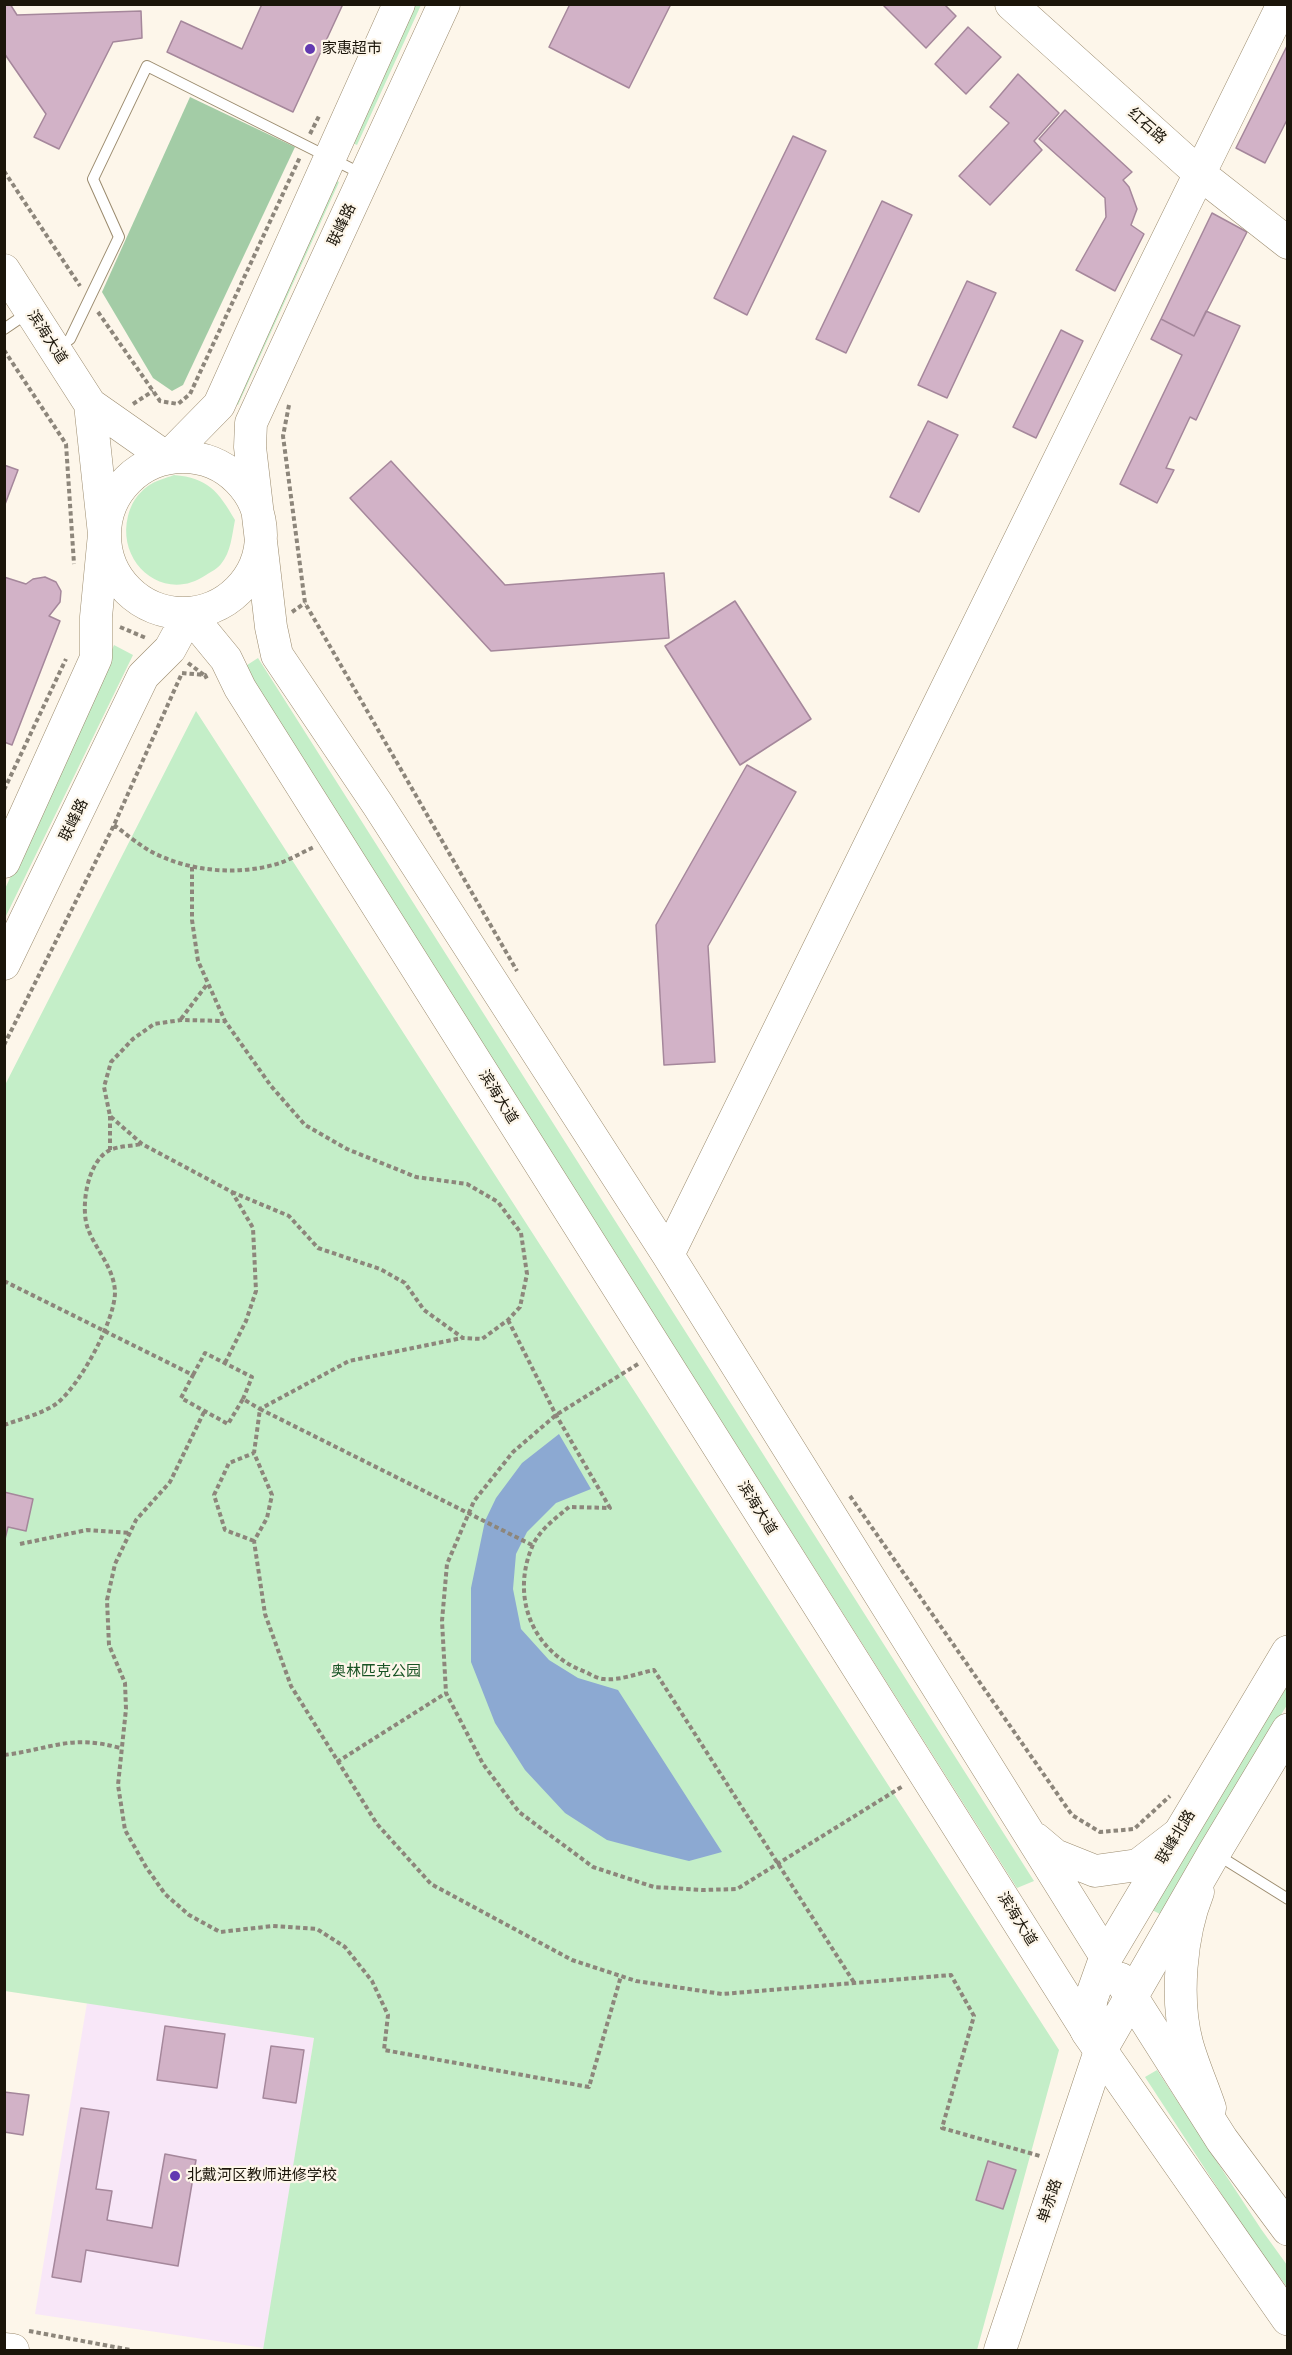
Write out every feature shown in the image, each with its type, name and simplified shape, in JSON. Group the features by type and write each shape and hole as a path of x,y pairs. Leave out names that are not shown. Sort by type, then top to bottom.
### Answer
{"main road":[{"path":"167,458 219,405 317,151 399,4"},
{"name":"联峰路","path":"260,522 250,447 251,423 444,4"},
{"name":"红石路","path":"1011,4 1200,174 1287,243"},
{"path":"668,1255 1282,4"},
{"name":"滨海大道","path":"4,270 17,320 55,350 90,404"},
{"path":"90,404 167,458"},
{"path":"90,404 108,560 120,583 139,601 163,612 189,614 214,607 236,593 252,572 260,548 260,522"},
{"path":"4,862 12,827 96,617 104,534 109,508 122,485 142,468 167,458 192,457 216,464 237,478 252,498 260,522 271,627 277,655 385,815 668,1255 1027,1833 1222,2140 1287,2229"},
{"name":"联峰路","path":"4,964 143,676 170,649 189,614"},
{"name":"滨海大道","path":"189,614 226,659 226,687 1094,2041 1287,2319"},
{"name":"联峰北路","path":"1094,2041 1091,1999 1106,1957 1287,1652"},
{"path":"1094,2041 1131,1996 1287,1730"},
{"path":"1027,1833 1055,1855 1095,1871 1138,1865 1177,1835"},
{"path":"1214,1853 1192,1904 1180,1968 1186,2041 1222,2140"},
{"name":"单赤路","path":"1000,2350 1094,2041"}],"lane":[{"path":"55,350 70,339 119,237 93,179 147,66 364,176"},
{"path":"1214,1853 1287,1899"}],"path":[{"path":"4,171 89,300 160,401 178,404 190,394 317,151 321,112"},
{"path":"4,350 66,444 75,569"},
{"path":"289,401 283,436 305,603 519,975"},
{"path":"96,617 170,649 205,675 226,687"},
{"path":"4,790 82,655"},
{"path":"4,1045 114,825 182,673 205,675"},
{"path":"114,825 153,852 192,867 244,869 279,863 317,846 311,836"},
{"path":"192,867 192,920 198,961 225,1021 271,1086 306,1125 346,1149 416,1177 467,1184 498,1202 521,1233 527,1274 520,1307 508,1320 482,1339 463,1338 349,1361 260,1409"},
{"path":"181,1020 208,983"},
{"path":"110,1150 110,1116 104,1087 111,1062 133,1039 154,1024 181,1020 225,1021"},
{"path":"110,1116 142,1144 232,1192 289,1216 318,1248 380,1269 405,1283 424,1310 463,1338"},
{"path":"4,1425 56,1404 84,1373 105,1331 115,1292 106,1259 88,1228 85,1191 98,1161 110,1150 142,1144"},
{"path":"225,1363 246,1321 256,1291 253,1227 232,1192"},
{"path":"4,1281 193,1375"},
{"path":"508,1320 556,1415 610,1508 569,1507 549,1524 532,1545 524,1576 527,1607 534,1631 554,1656 604,1679 654,1670 855,1984"},
{"path":"205,1353 252,1377 243,1399 228,1424 181,1398 193,1375 205,1353"},
{"path":"644,1361 556,1415 513,1452 474,1502 447,1564 442,1621 446,1693 483,1764 519,1812 593,1867 654,1887 703,1890 737,1889 910,1782"},
{"path":"243,1399 532,1545"},
{"path":"260,1409 254,1453 272,1496 267,1518 254,1541 265,1614 291,1686 337,1762 377,1824 431,1884 572,1960 636,1981 722,1994 951,1975 974,2016 942,2128 1049,2159"},
{"path":"204,1412 170,1482 136,1520 115,1564 107,1600 110,1645 125,1683 126,1709 120,1748 118,1785 125,1830 146,1867 165,1894 189,1916 220,1932 273,1926 317,1929 345,1947 372,1981 388,2015 384,2050 589,2087 621,1976"},
{"path":"254,1453 229,1463 214,1495 225,1530 254,1541"},
{"path":"849,1495 1072,1815 1100,1832 1134,1829 1170,1796"},
{"path":"20,1544 87,1530 130,1533"},
{"path":"337,1762 446,1693"},
{"path":"4,1755 62,1742 98,1742 120,1748"},
{"path":"15,2344 131,2350"}],"shaded area":[{"name":"北戴河区教师进修学校","path":"87,2003 314,2038 264,2348 35,2314"}],"green space":[{"path":"411,5 421,5 357,145 348,141"},
{"path":"190,97 295,147 183,385 172,391 153,378 102,292"},
{"path":"330,178 339,182 238,405 228,400"},
{"path":"174,475 195,479 211,488 235,520 229,549 220,565 190,583 174,585 147,574 136,563 129,549 126,533 129,512 138,496 151,484"},
{"path":"114,645 133,655 5,918 5,889"},
{"path":"258,658 1034,1881 1017,1888 244,667"},
{"name":"奥林匹克公园","path":"196,711 1059,2050 977,2350 263,2350 314,2038 5,1991 4,1087"},
{"path":"1287,1676 1287,1705 1160,1914 1152,1910 1210,1814"},
{"path":"1157,2070 1287,2265 1287,2287 1251,2239 1145,2077"}],"water":[{"path":"559,1434 591,1489 556,1503 527,1532 516,1554 513,1589 521,1629 549,1660 578,1678 618,1690 722,1852 689,1861 652,1852 607,1840 565,1813 525,1770 495,1723 471,1662 471,1588 485,1521 496,1498 522,1463"}],"building":[{"path":"4,4 10,4 17,15 141,11 142,38 113,42 59,149 34,137 46,114 4,53"},
{"path":"262,4 343,4 293,112 167,52 181,21 242,49"},
{"path":"570,4 671,4 629,88 549,47"},
{"path":"882,4 944,4 956,16 926,48"},
{"path":"968,27 1001,57 966,94 935,64"},
{"path":"1288,44 1288,118 1265,163 1236,148"},
{"path":"1018,74 1059,113 1034,141 1042,150 990,205 959,176 1009,123 990,107"},
{"path":"1065,110 1132,172 1123,180 1129,187 1137,209 1131,225 1144,234 1115,291 1076,270 1106,217 1105,198 1039,139"},
{"path":"793,136 826,151 747,315 714,298"},
{"path":"882,201 912,215 846,353 816,339"},
{"path":"1212,213 1247,232 1194,336 1161,319"},
{"path":"967,281 996,293 947,398 918,385"},
{"path":"1206,311 1240,326 1196,420 1190,417 1166,468 1174,470 1157,503 1120,484 1182,355 1151,339 1161,319 1194,336"},
{"path":"1061,330 1083,341 1036,438 1013,427"},
{"path":"928,421 958,435 919,512 890,497"},
{"path":"391,461 505,585 664,573 669,638 491,651 350,498"},
{"path":"4,465 18,470 4,507"},
{"path":"4,577 26,584 33,579 45,577 56,582 61,591 60,602 49,616 60,621 12,745 4,742"},
{"path":"735,601 811,719 740,765 665,646"},
{"path":"747,765 796,792 708,946 715,1062 664,1065 656,925"},
{"path":"4,1492 33,1499 26,1531 8,1527 4,1543"},
{"path":"165,2026 225,2034 217,2088 157,2080"},
{"path":"271,2046 304,2050 296,2103 263,2098"},
{"path":"4,2092 29,2095 23,2135 4,2132"},
{"path":"81,2108 109,2112 96,2189 112,2191 107,2220 152,2228 165,2154 196,2160 178,2266 86,2250 81,2282 52,2277"},
{"path":"988,2161 1016,2170 1003,2209 976,2200"}],"place":[{"name":"家惠超市","path":"310,49"},
{"name":"北戴河区教师进修学校","path":"175,2176"}]}
